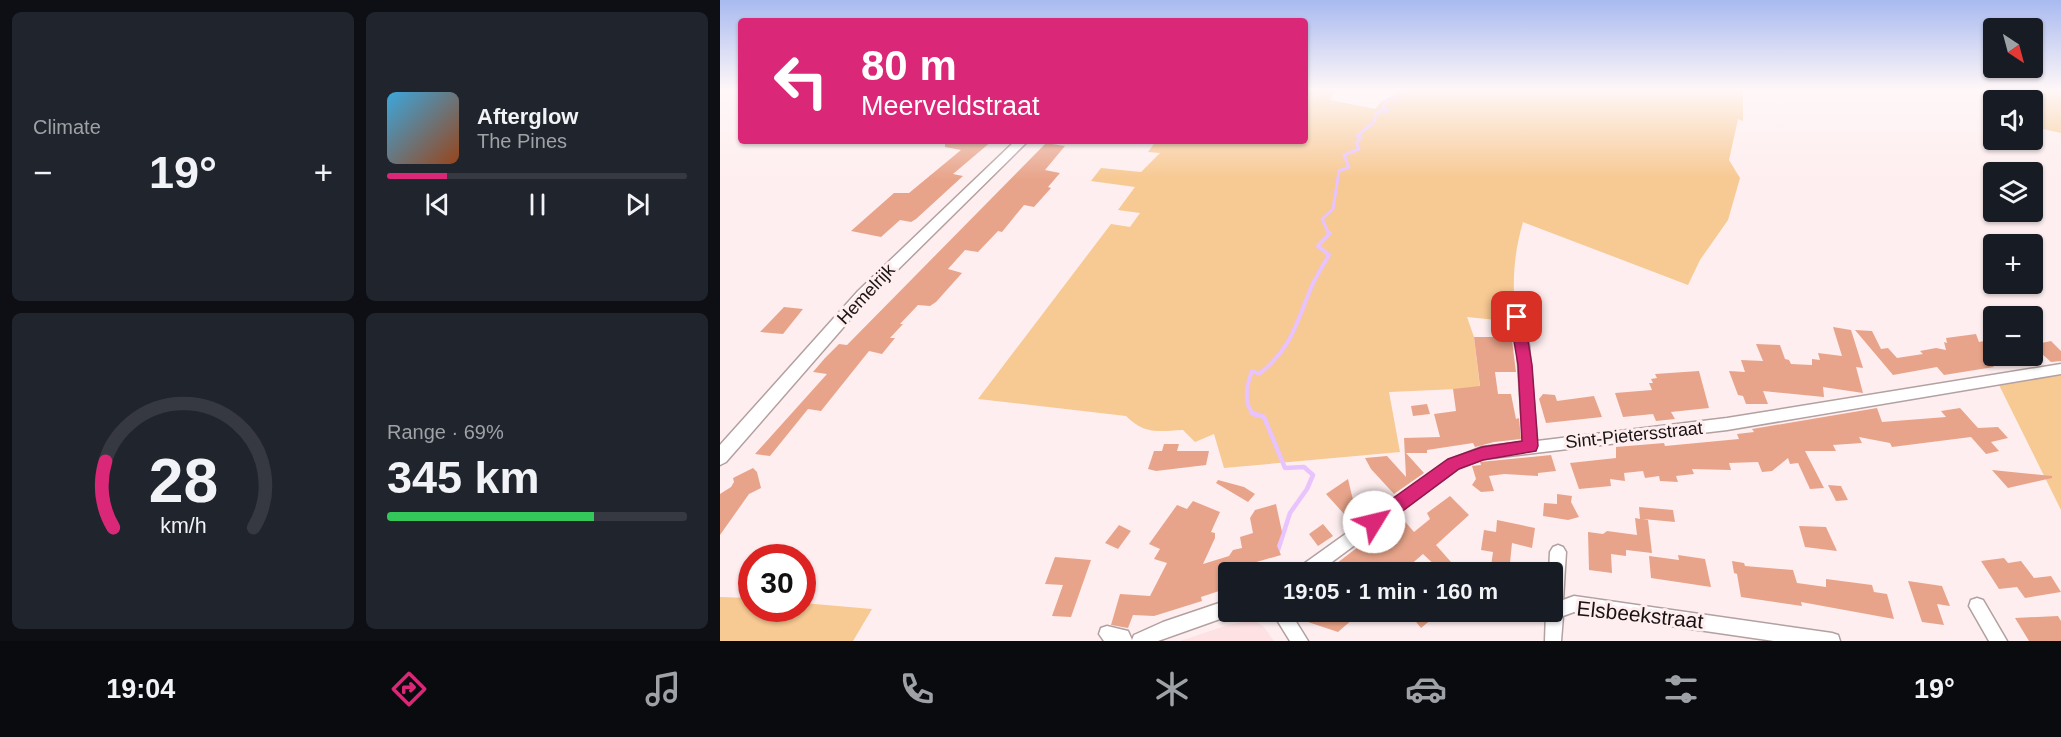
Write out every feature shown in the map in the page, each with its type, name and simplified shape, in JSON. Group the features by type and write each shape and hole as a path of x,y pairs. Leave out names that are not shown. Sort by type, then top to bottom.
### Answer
{"street":[{"name":"Hemelrijk","path":"720,457 864,296 946,212 1019,144"},
{"path":"1517,317 1525,365 1530,446"},
{"name":"Sint-Pietersstraat","path":"1319,562 1454,464 1482,453 1727,424 2061,369"},
{"name":"Elsbeekstraat","path":"1557,562 1558,552"},
{"name":"Elsbeekstraat","path":"1563,608 1574,604 1832,641"},
{"path":"1977,606 1999,641"},
{"path":"1140,641 1163,630 1218,611"},
{"path":"1287,622 1300,641"},
{"name":"Elsbeekstraat","path":"1553,641 1554,622"},
{"path":"1107,634 1122,637 1124,641"}],"shaded area":[{"path":"1308,120 1738,120 1729,160 1740,178 1728,220 1700,260 1688,285 1523,222 1514,271 1516,322 1467,317 1474,337 1480,388 1389,392 1400,452 1224,468 1214,434 1195,442 1183,430 1146,429 1126,416 978,399 1111,224 1130,227 1140,213 1118,210 1135,187 1091,181 1101,168 1141,172 1160,153 1148,152 1154,144 1308,144"},
{"path":"2043,120 2061,120 2061,133 2043,129"},
{"path":"2061,375 2061,510 1999,385"},
{"path":"720,597 738,598 738,622 816,622 816,604 872,609 853,641 720,641"},
{"path":"1257,622 1264,627 1274,641 1180,641 1228,625"}],"building":[{"path":"945,144 988,144 953,174 963,176 916,219 911,222 900,220 881,237 851,231 894,193 909,193 961,150 945,147"},
{"path":"1045,144 1065,146 1045,170 1060,173 1048,187 1051,188 1034,207 1024,205 1002,232 998,231 978,252 965,250 948,269 962,273 936,302 930,306 918,305 900,324 903,324 890,338 895,338 882,354 869,351 821,411 808,409 770,456 755,454 827,374 813,372 839,344 847,345"},
{"path":"784,307 803,309 783,334 760,332"},
{"path":"1492,325 1510,325 1516,372 1495,372 1498,394 1511,394 1516,419 1519,418 1521,439 1475,447 1473,443 1427,450 1427,453 1406,453 1424,473 1394,494 1371,469 1365,458 1387,456 1406,477 1404,438 1440,437 1434,414 1456,411 1453,389 1480,386 1474,337 1493,337"},
{"path":"1833,327 1851,330 1863,368 1856,367 1863,393 1823,387 1824,397 1763,391 1768,404 1746,404 1743,396 1738,395 1729,371 1745,372 1741,360 1763,361 1756,344 1780,345 1785,359 1791,364 1812,365 1812,359 1820,360 1818,353 1842,356"},
{"path":"1855,330 1872,331 1881,349 1888,348 1897,358 1923,354 1920,351 1936,348 1946,350 1944,342 1947,343 1946,338 1976,334 1979,342 1983,341 1983,366 1994,367 1944,375 1937,367 1893,375"},
{"path":"2051,341 2061,351 2061,361 2051,362 2043,355 2043,343"},
{"path":"1699,371 1709,408 1671,412 1675,419 1656,421 1653,414 1623,417 1615,393 1652,390 1649,383 1653,383 1651,379 1657,378 1655,374"},
{"path":"1543,394 1555,395 1557,401 1594,396 1602,417 1546,423 1539,399"},
{"path":"1427,404 1430,414 1413,416 1411,406"},
{"path":"1877,408 1882,422 1946,417 1941,411 1960,408 1978,428 1998,427 2008,438 1991,442 1999,451 1986,454 1971,437 1892,447 1890,443 1859,437 1862,443 1833,445 1836,451 1805,451 1824,488 1810,489 1798,463 1790,464 1788,458 1772,471 1762,472 1758,462 1729,463 1731,470 1692,469 1694,474 1676,476 1678,482 1660,481 1659,476 1645,478 1643,471 1624,473 1625,481 1610,479 1611,486 1579,489 1570,463 1616,458 1616,447 1664,443 1665,446 1739,439 1737,434 1754,432 1752,429"},
{"path":"1164,444 1179,444 1177,451 1209,451 1206,465 1156,471 1148,469 1154,451 1162,451"},
{"path":"1551,455 1556,471 1538,473 1538,476 1504,474 1489,476 1494,491 1481,492 1472,485 1476,479 1472,466 1481,465 1480,462"},
{"path":"753,468 757,472 761,488 749,494 720,535 720,494 731,487 734,482 733,478"},
{"path":"1992,470 2052,476 2052,478 2008,488"},
{"path":"1348,479 1353,500 1367,516 1354,525 1326,494"},
{"path":"1218,480 1244,487 1255,494 1248,502 1216,483"},
{"path":"1828,485 1841,486 1848,500 1836,501"},
{"path":"1557,494 1572,496 1571,502 1579,517 1568,520 1543,516 1544,503 1557,504"},
{"path":"1450,496 1469,515 1436,545 1451,562 1431,562 1423,554 1414,562 1338,562 1375,534 1378,537 1402,518 1414,532 1430,519 1427,513"},
{"path":"1193,501 1220,512 1211,532 1215,533 1215,538 1203,564 1229,556 1233,550 1242,548 1240,537 1253,533 1250,518 1255,510 1276,504 1282,532 1277,546 1281,555 1256,562 1218,562 1218,591 1201,597 1202,601 1154,616 1133,615 1128,628 1111,625 1120,594 1150,596 1167,563 1154,559 1160,549 1149,544 1177,505 1187,509"},
{"path":"1639,507 1673,510 1675,522 1643,519 1648,520 1652,553 1626,550 1626,556 1611,554 1612,573 1589,570 1588,532 1603,534 1607,531 1637,535 1635,518 1640,519"},
{"path":"1497,520 1535,528 1532,548 1512,543 1510,562 1492,562 1493,552 1481,550 1484,530 1496,532"},
{"path":"1323,524 1333,536 1318,546 1309,534"},
{"path":"1119,525 1131,531 1118,549 1105,543"},
{"path":"1799,526 1826,527 1837,551 1805,547"},
{"path":"1678,555 1705,559 1711,587 1651,578 1649,556 1679,560"},
{"path":"1055,557 1091,560 1071,617 1052,616 1063,585 1045,584"},
{"path":"2004,558 2008,563 2021,561 2034,578 2051,576 2061,592 2025,598 2017,587 1999,589 1981,561"},
{"path":"1732,561 1744,563 1745,566 1793,570 1797,583 1826,587 1826,579 1872,585 1874,592 1887,594 1894,619 1801,602 1802,606 1741,597"},
{"path":"1908,581 1942,586 1950,606 1937,604 1944,625 1922,622"},
{"path":"2058,616 2061,621 2061,641 2029,641 2015,618"},
{"path":"1308,622 1350,622 1338,632"},
{"path":"1416,622 1428,622 1421,628"}],"waterway":[{"path":"1329,234 1322,219 1333,209 1339,171 1349,167 1344,155 1359,149 1356,143 1361,138 1357,136 1375,120"},
{"path":"1254,414 1247,400 1247,388 1252,371 1259,374 1279,355 1292,335 1313,284 1329,255 1318,246 1330,233"},
{"path":"1254,414 1264,417 1285,468 1304,467 1313,475 1307,489 1290,513 1278,550"}],"route":[{"path":"1374,522 1454,464 1482,453 1530,446 1527,384 1517,317"}]}
